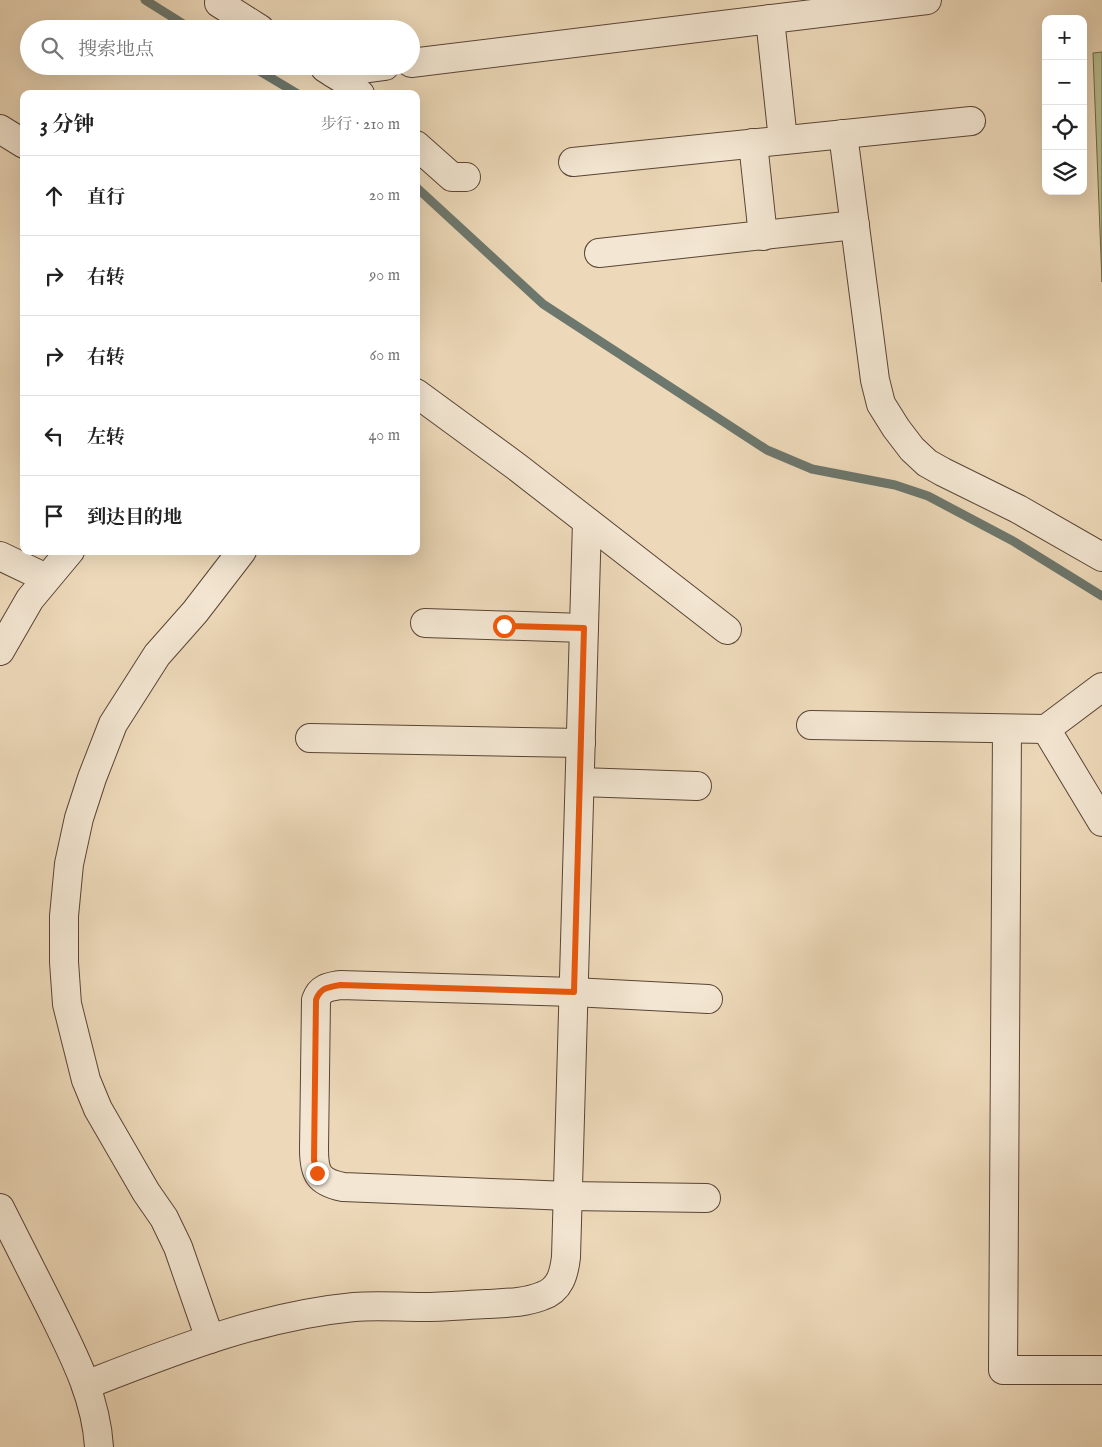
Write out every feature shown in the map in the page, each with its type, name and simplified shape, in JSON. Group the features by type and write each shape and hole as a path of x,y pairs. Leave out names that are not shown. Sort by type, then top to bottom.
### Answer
{"street":[{"path":"420,62 764,13 927,0"},
{"path":"222,2 247,20"},
{"path":"764,13 784,140"},
{"path":"335,75 355,90"},
{"path":"574,162 971,121"},
{"path":"0,129 20,142"},
{"path":"843,134 875,380 882,404 896,428 912,450 935,467 1018,509 1102,557"},
{"path":"753,143 763,236"},
{"path":"420,148 452,176 466,177"},
{"path":"599,253 855,225"},
{"path":"420,396 517,467 728,630"},
{"path":"86,1385 191,1344 251,1326 302,1315 355,1307 426,1307 511,1303 543,1296 560,1283 564,1272 568,1196 588,522"},
{"path":"0,651 30,599 66,555"},
{"path":"210,1338 178,1247 168,1225 98,1109 86,1080 67,1004 64,962 64,916 69,864 79,818 113,724 157,655 195,612 239,555"},
{"path":"0,556 46,578"},
{"path":"425,623 584,628"},
{"path":"811,725 1046,729 1102,687"},
{"path":"1007,729 1003,1370 1102,1370"},
{"path":"1046,729 1102,822"},
{"path":"310,738 581,743"},
{"path":"580,782 697,786"},
{"path":"706,1198 568,1196 343,1187 322,1180 315,1168 314,1160 316,1000 321,991 326,988 340,985 574,992 708,999"},
{"path":"0,1208 70,1348 86,1385 94,1411 99,1447"}],"green space":[{"path":"1102,52 1102,282 1093,53"}],"waterway":[{"path":"145,0 177,20"},
{"path":"266,75 291,90"},
{"path":"420,191 543,304 767,450 812,469 895,485 928,496 1013,541 1102,596"}],"route":[{"path":"317,1173 314,1160 316,1000 321,991 340,985 574,992 584,628 504,626"}]}
